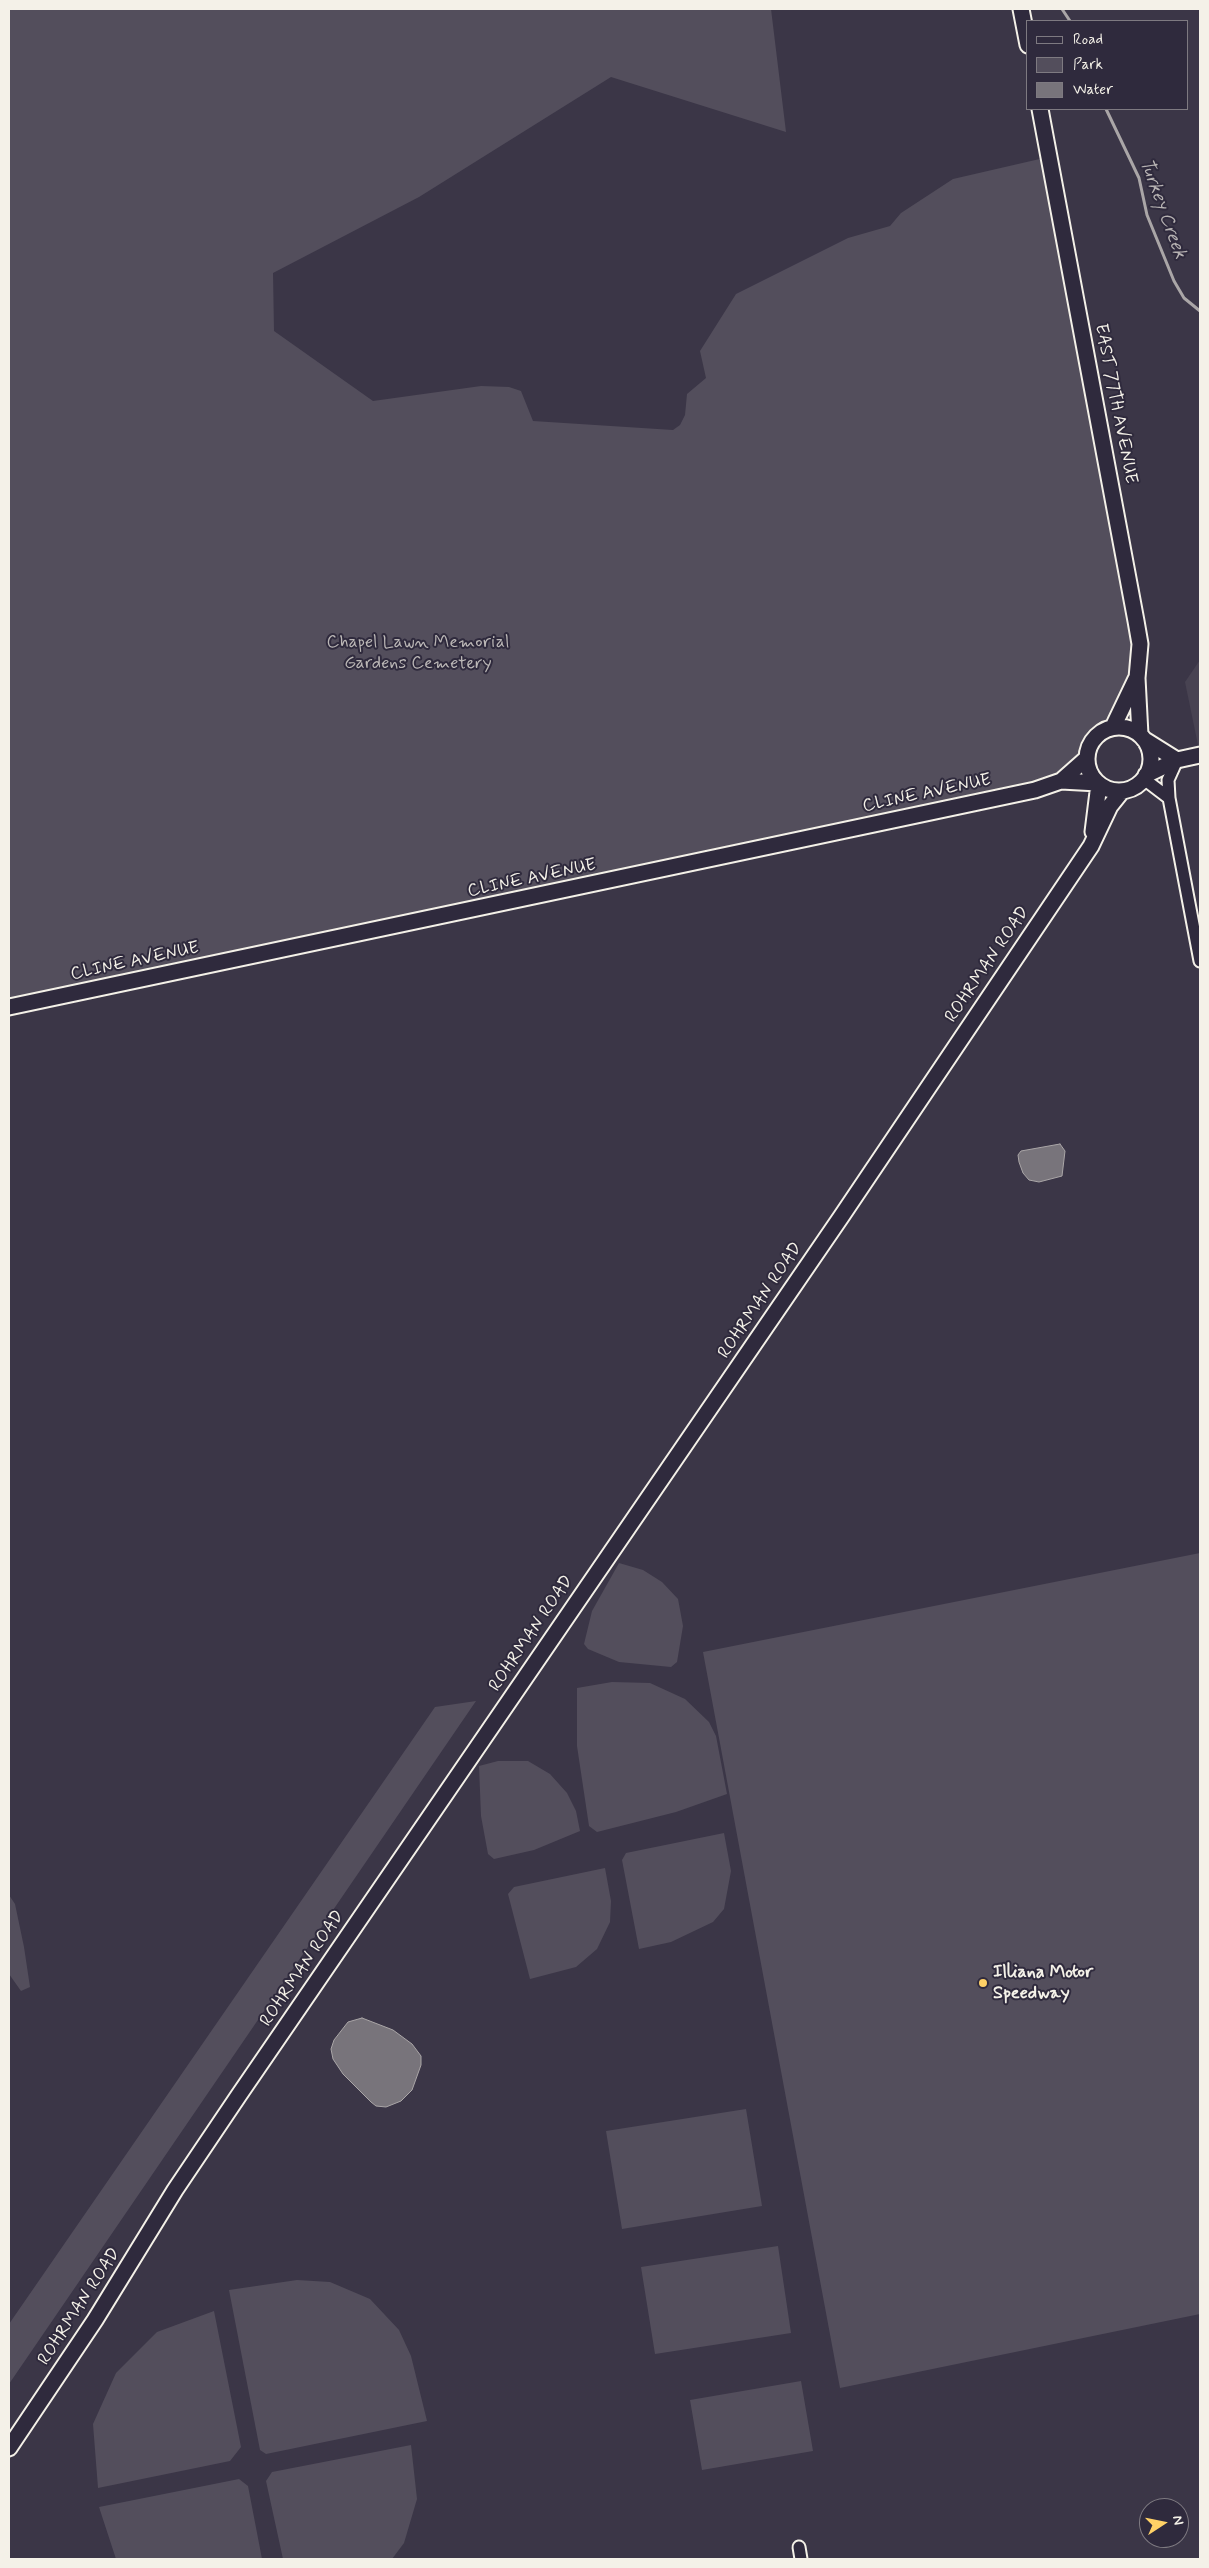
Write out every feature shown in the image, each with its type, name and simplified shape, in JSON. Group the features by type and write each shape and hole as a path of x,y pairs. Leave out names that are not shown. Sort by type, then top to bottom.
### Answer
{"street":[{"path":"1021,9 1026,35"},
{"name":"EAST 77TH AVENUE","path":"1040,110 1140,644 1137,678 1142,738"},
{"name":"EAST 77TH AVENUE","path":"1113,727 1137,678"},
{"path":"1177,760 1128,728 1113,727 1094,738 1090,744 1087,758 1088,769 1099,784 1110,790 1122,791 1134,787 1145,777 1177,760 1200,755"},
{"path":"1142,738 1150,761 1145,777"},
{"name":"CLINE AVENUE","path":"9,1008 1034,790 1060,781 1087,758"},
{"path":"1177,760 1168,780 1169,798 1200,961"},
{"path":"1145,777 1169,798"},
{"name":"CLINE AVENUE","path":"1060,781 1099,784"},
{"name":"ROHRMAN ROAD","path":"1092,846 1099,784"},
{"name":"ROHRMAN ROAD","path":"9,2448 95,2320 175,2190 841,1217 1092,846 1110,806 1122,791"},
{"path":"799,2547 801,2559"}],"shaded area":[{"path":"1200,660 1200,745 1198,745 1185,682"}],"green space":[{"name":"Chapel Lawn Memorial Gardens Cemetery","path":"9,9 771,9 786,132 611,77 419,197 273,273 274,331 373,401 481,386 509,387 521,391 533,421 673,430 680,425 685,415 687,394 706,378 700,351 736,294 848,238 890,226 901,213 953,179 1044,158 1134,647 1129,682 1118,706 1094,732 1082,752 1066,768 1037,784 9,1000"},
{"name":"Illiana Motor Speedway","path":"1200,1553 1200,2314 840,2388 703,1652"},
{"path":"619,1563 643,1570 662,1582 678,1599 683,1626 677,1662 671,1667 619,1662 588,1649 584,1644 592,1611"},
{"path":"612,1682 650,1683 685,1699 709,1722 716,1736 727,1794 676,1812 597,1832 589,1826 577,1746 577,1688"},
{"path":"476,1701 9,2384 9,2324 435,1707"},
{"path":"498,1761 528,1761 550,1774 567,1793 576,1811 580,1831 534,1850 494,1859 488,1854 481,1816 479,1766"},
{"path":"724,1833 731,1871 724,1909 713,1922 671,1942 639,1949 622,1860 626,1853"},
{"path":"605,1868 611,1901 610,1922 597,1949 576,1967 530,1979 508,1894 514,1887"},
{"path":"9,1895 15,1904 30,1987 21,1991 9,1974"},
{"path":"746,2109 762,2206 622,2229 606,2131"},
{"path":"778,2246 791,2333 655,2354 641,2267"},
{"path":"297,2280 330,2282 370,2299 399,2330 411,2356 427,2421 266,2454 260,2450 229,2290"},
{"path":"214,2311 241,2447 230,2461 98,2488 93,2424 116,2373 157,2332"},
{"path":"801,2381 813,2451 702,2470 690,2400"},
{"path":"411,2445 417,2499 404,2543 392,2559 283,2559 266,2481 272,2472"},
{"path":"239,2479 248,2486 262,2559 116,2559 99,2507"}],"water":[{"path":"1060,1144 1065,1151 1062,1176 1039,1182 1029,1180 1023,1173 1019,1162 1018,1155 1021,1151"},
{"path":"362,2018 393,2030 412,2044 421,2056 421,2065 412,2090 401,2101 386,2107 376,2106 371,2102 343,2074 333,2059 331,2049 334,2040 348,2022"}],"waterway":[{"name":"Turkey Creek","path":"1062,9 1069,20"},
{"name":"Turkey Creek","path":"1106,110 1139,178 1147,215 1174,281 1184,298 1200,311"}],"place":[{"name":"Illiana Motor Speedway","path":"983,1983"}]}
